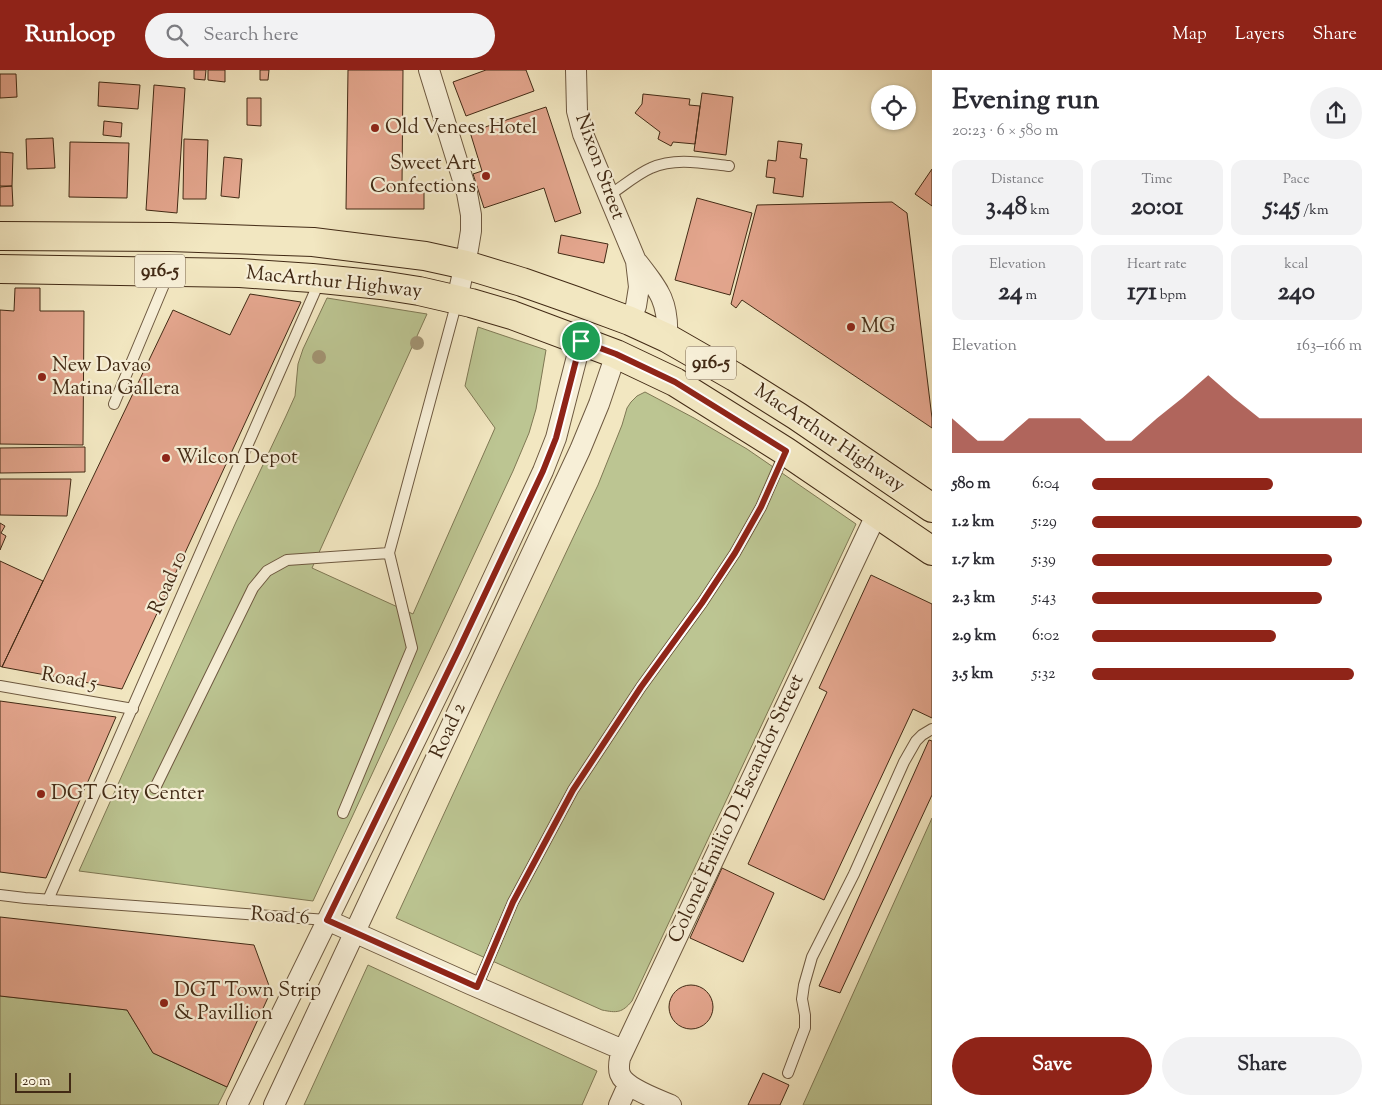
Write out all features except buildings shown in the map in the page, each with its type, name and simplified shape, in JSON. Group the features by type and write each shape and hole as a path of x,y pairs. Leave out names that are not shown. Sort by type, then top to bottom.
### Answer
{"main road":[{"name":"MacArthur Highway","path":"13,236 170,236 313,242 425,256 466,265 522,282 630,321 667,338 789,411 932,508"},
{"path":"13,236 27,269"},
{"path":"169,271 170,236"},
{"name":"MacArthur Highway","path":"0,269 240,273 320,279 420,291 512,315 616,354 675,382 786,451 932,551"}],"street":[{"path":"429,70 467,192 471,215 471,232 466,265 457,300"},
{"name":"Nixon Street","path":"576,70 577,111 583,134 636,261 648,276 664,304 668,321 667,338"},
{"name":"Nixon Street","path":"630,321 636,306 639,287 636,261"},
{"name":"Road 2","path":"237,1105 458,651 543,471 556,438 581,341"},
{"name":"Road 2","path":"274,1105 583,442 616,354"},
{"name":"Colonel Emilio D. Escandor Street","path":"628,1085 620,1073 619,1065 623,1050 877,513"},
{"path":"458,651 481,661"},
{"name":"Road 6","path":"327,920 623,1050"},
{"path":"619,1105 628,1085 671,1105"}],"lane":[{"path":"608,196 650,168 664,163 686,162 729,166"},
{"path":"114,404 169,271"},
{"name":"Road 10","path":"48,900 320,279"},
{"path":"343,813 412,648 389,553 457,300"},
{"path":"477,987 513,902 573,790 641,687 702,603 735,553 761,507 786,451"},
{"path":"155,788 253,588 267,571 287,560 389,553"},
{"name":"Road 5","path":"0,686 133,709"},
{"path":"788,1072 805,1028 806,1015 802,999 812,957 854,874 904,762 916,740 932,729"},
{"name":"Road 6","path":"0,895 327,920"}],"green space":[{"path":"327,298 427,314 312,568 413,614 495,428 465,386 478,327 546,350 536,409 529,433 513,471 313,901 79,871 236,522 295,396 298,364"},
{"path":"645,392 747,449 856,524 632,1001 622,1010 612,1012 602,1010 396,918 598,485 627,408 637,396"},
{"path":"932,818 932,1105 803,1105"},
{"path":"368,965 597,1071 582,1105 304,1105"},
{"path":"0,996 127,1010 153,1053 227,1087 218,1105 0,1105"}],"place":[{"name":"Old Venees Hotel","path":"375,128"},
{"name":"Sweet Art Confections","path":"486,176"},
{"name":"MG","path":"851,327"},
{"name":"New Davao Matina Gallera","path":"42,377"},
{"name":"Wilcon Depot","path":"166,458"},
{"name":"DGT City Center","path":"41,794"},
{"name":"DGT Town Strip & Pavillion","path":"164,1003"}],"route":[{"path":"581,341 616,354 675,382 786,451 761,507 735,553 702,603 641,687 573,790 513,902 477,987 327,920 543,471 556,438 581,341"}]}
